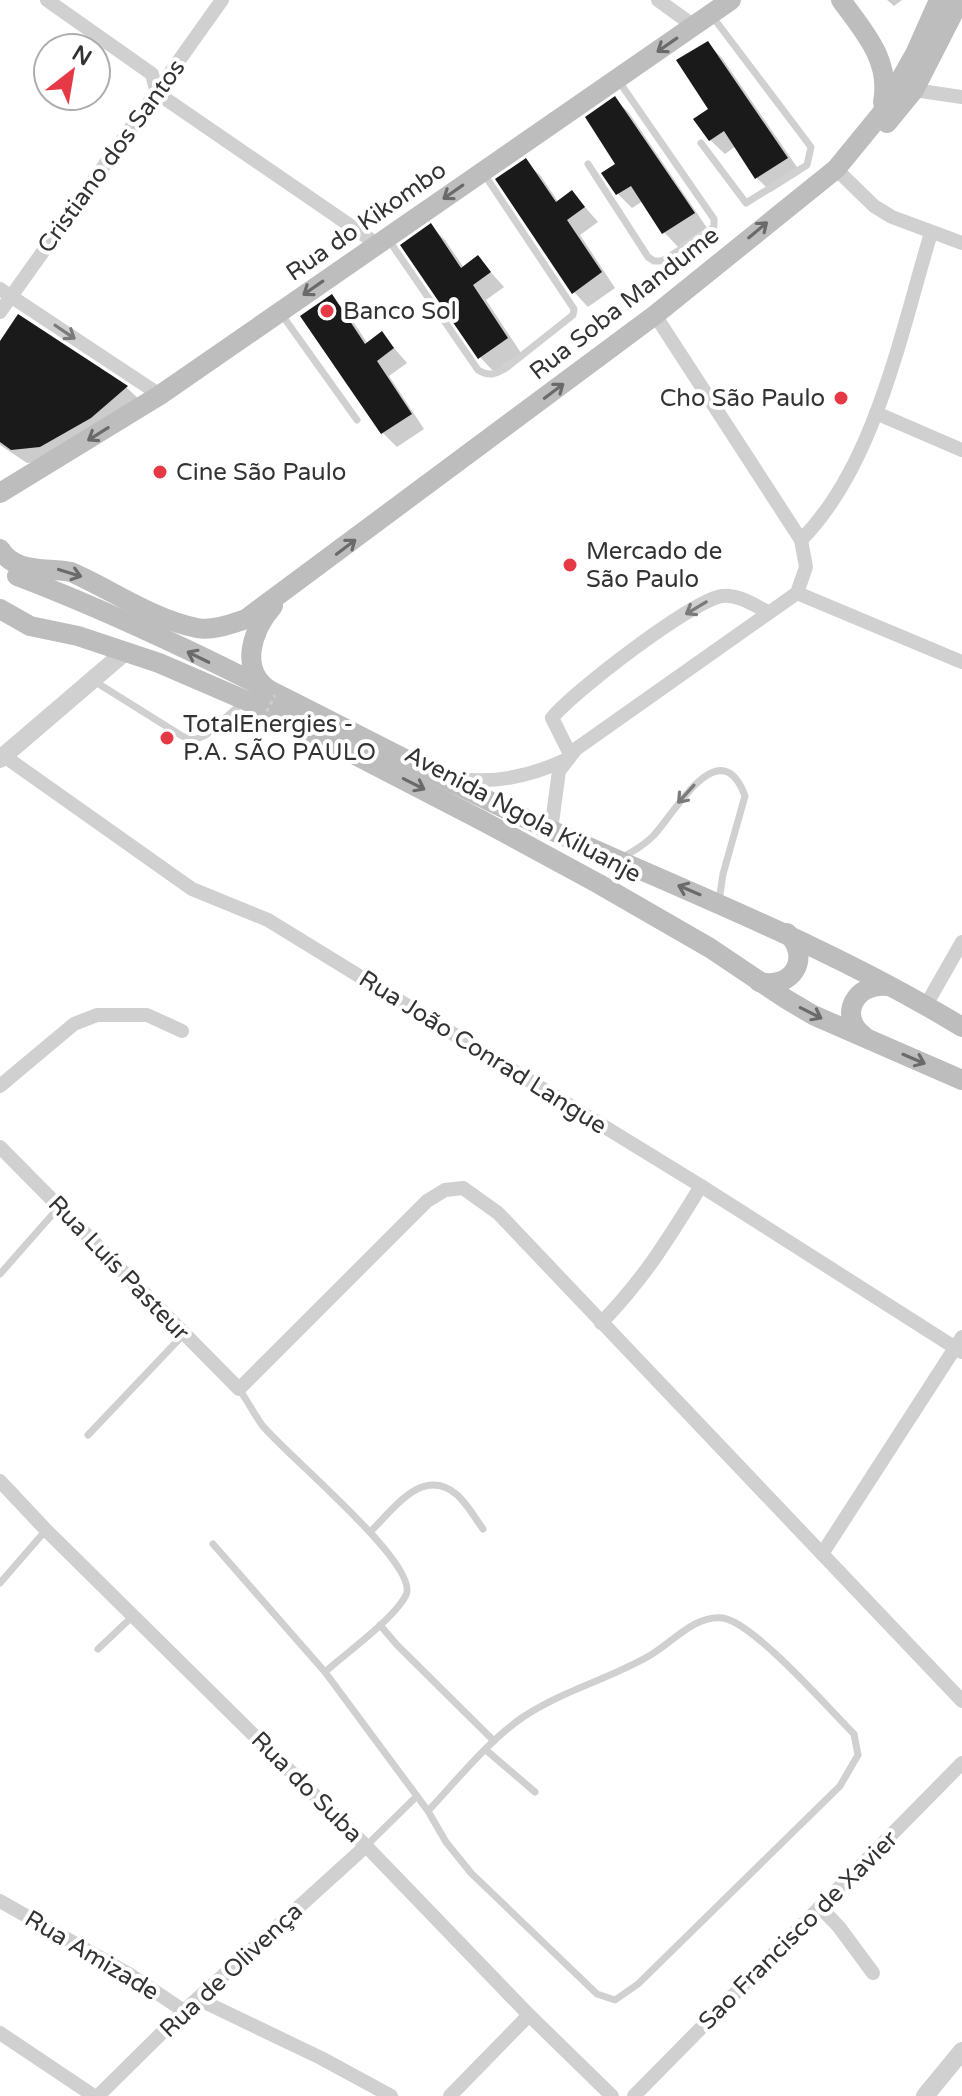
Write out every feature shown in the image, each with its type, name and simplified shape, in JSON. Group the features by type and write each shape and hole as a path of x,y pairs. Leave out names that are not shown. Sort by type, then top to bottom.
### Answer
{"main road":[{"name":"Rua do Kikombo","path":"27,478 160,395 731,0"},
{"path":"841,0 878,52 885,89 881,114"},
{"path":"849,0 886,50 895,54 915,54 936,48"},
{"name":"Rua Soba Mandume","path":"283,594 655,315 836,169 881,114 915,54 939,0"},
{"path":"855,145 869,140 882,129 914,90 960,0"},
{"path":"0,493 27,478"},
{"path":"0,505 27,478"},
{"path":"0,549 4,556 17,564 42,571 57,569 71,572 157,614 199,628 224,626 246,619 283,594"},
{"name":"Avenida Ngola Kiluanje","path":"0,570 45,586 158,637 551,830 787,933 962,1027"},
{"path":"272,693 254,674 252,643 256,629 283,594"},
{"name":"Avenida Ngola Kiluanje","path":"0,609 30,626 78,636 159,663 246,699 599,884 710,948 813,1015 962,1080"},
{"path":"759,982 777,984 793,974 797,966 798,948 787,933"},
{"path":"867,1037 854,1025 851,1016 855,998 869,987 887,986"}],"street":[{"path":"47,0 152,74 157,93 382,241"},
{"name":"Cristiano dos Santos","path":"0,312 5,293 157,93 222,0"},
{"path":"658,0 702,20"},
{"path":"914,90 962,97"},
{"path":"836,169 874,206 892,217 962,243"},
{"path":"801,540 818,522 847,480 876,413 931,233"},
{"path":"5,293 160,395"},
{"path":"430,773 461,779 536,773 568,757 797,593 806,567 801,540 655,315"},
{"path":"876,413 962,450"},
{"path":"797,593 962,662"},
{"path":"551,830 556,784 568,757 552,718 563,704 611,666 712,598 736,596 768,612"},
{"path":"2,757 125,652"},
{"name":"Rua João Conrad Langue","path":"2,757 192,889 268,920 960,1346"},
{"path":"926,1005 962,942"},
{"path":"0,1086 74,1024 97,1015 147,1015 182,1031"},
{"name":"Rua Luís Pasteur","path":"0,1147 239,1389"},
{"path":"601,1323 657,1259 701,1186"},
{"path":"239,1389 427,1201 445,1190 463,1188 498,1213 962,1701"},
{"path":"822,1554 960,1346"},
{"name":"Rua do Suba","path":"0,1481 612,2096"},
{"name":"Sao Francisco de Xavier","path":"634,2096 962,1763"},
{"name":"Rua de Olivença","path":"96,2096 184,2011 366,1846"},
{"name":"Rua Amizade","path":"0,1901 129,1974 184,2011"},
{"path":"820,1907 873,1973"},
{"path":"198,1999 321,2058 391,2096"},
{"path":"450,2096 529,2015"},
{"path":"0,2033 96,2096"},
{"path":"925,2096 962,2051"}],"lane":[{"path":"701,143 746,203 807,165 811,147 702,20"},
{"path":"588,164 648,257 654,261 662,261 714,226 714,219 617,78"},
{"path":"382,241 478,370 495,375 506,368 573,315 574,309 482,172"},
{"path":"280,312 357,420"},
{"path":"92,680 182,736 194,740 206,735 246,699"},
{"path":"619,860 652,838 696,783 715,772 726,773 741,785 745,796 723,874 719,903"},
{"path":"0,1274 59,1207"},
{"path":"88,1435 184,1334"},
{"path":"239,1389 263,1426 370,1532 401,1569 407,1581 407,1594 380,1625 325,1672"},
{"path":"370,1532 416,1487 434,1484 456,1493 483,1529"},
{"path":"0,1583 46,1530"},
{"path":"213,1544 325,1672 471,1873 597,1994 615,2000 638,1984 840,1786 858,1755 854,1734 748,1629 722,1618 691,1625 650,1656 523,1717 494,1741 428,1811"},
{"path":"98,1649 134,1615"},
{"path":"380,1625 494,1741"},
{"path":"486,1750 535,1792"},
{"path":"366,1846 417,1796"}],"path":[{"path":"256,733 272,693"}],"building":[{"path":"708,41 788,158 755,179 724,131 709,141 693,119 708,109 676,60"},
{"path":"615,96 695,213 662,234 631,186 616,195 601,173 615,164 585,117"},
{"path":"526,158 556,202 572,190 585,207 567,220 602,272 572,294 495,179"},
{"path":"431,223 461,268 478,255 491,272 473,285 508,338 478,359 400,245"},
{"path":"332,294 365,344 382,331 394,348 377,361 412,414 381,434 300,316"},
{"path":"18,314 128,386 91,418 40,447 11,450 0,442 0,341"}],"place":[{"name":"Banco Sol","path":"327,311"},
{"name":"Cho São Paulo","path":"841,398"},
{"name":"Cine São Paulo","path":"160,472"},
{"name":"Mercado de São Paulo","path":"570,565"},
{"name":"TotalEnergies - P.A. SÃO PAULO","path":"167,738"}]}
